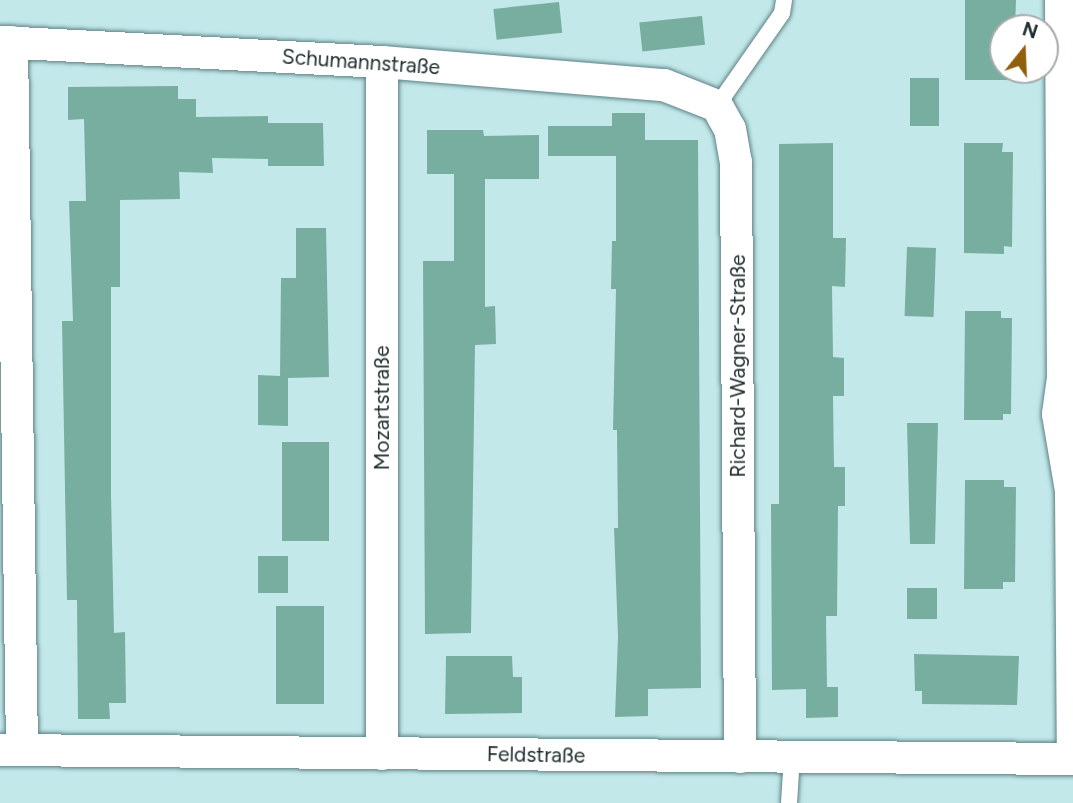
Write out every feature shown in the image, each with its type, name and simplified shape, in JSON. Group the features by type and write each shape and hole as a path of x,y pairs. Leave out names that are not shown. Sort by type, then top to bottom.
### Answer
{"street":[{"path":"1061,0 1063,365 1058,414 1071,491 1073,758"},
{"name":"Schumannstraße","path":"6,42 382,62 664,85 717,106"},
{"path":"6,42 11,750"},
{"name":"Mozartstraße","path":"382,62 382,754"},
{"name":"Richard-Wagner-Straße","path":"717,106 730,129 736,162 740,757"},
{"name":"Feldstraße","path":"11,750 1073,758"}],"lane":[{"path":"717,106 782,13 784,0"},
{"path":"789,803 792,757"}],"building":[{"path":"965,0 1016,0 1016,14 989,14 989,80 965,80"},
{"path":"559,2 562,33 497,40 493,9"},
{"path":"702,16 705,45 642,51 639,23"},
{"path":"910,78 939,78 939,126 910,126"},
{"path":"178,86 178,99 196,99 196,117 268,116 268,123 323,123 324,166 268,166 268,159 212,158 213,173 179,172 180,199 120,200 120,287 111,287 111,495 114,633 125,632 126,703 109,703 110,719 78,719 77,600 67,600 62,321 73,321 69,201 86,201 84,119 68,120 68,87"},
{"path":"612,113 645,113 645,140 698,140 701,688 648,689 648,716 615,717 618,637 614,528 618,528 617,430 613,430 616,289 611,289 612,241 616,241 616,156 548,156 548,126 612,126"},
{"path":"427,130 483,130 484,136 539,135 539,179 485,179 485,307 495,306 496,344 475,345 471,633 425,634 423,261 454,261 454,174 427,174"},
{"path":"833,143 833,238 846,238 845,287 832,286 833,357 844,358 844,396 833,396 834,467 845,467 845,506 838,506 837,616 826,616 827,687 838,687 838,717 806,718 806,689 772,690 771,504 779,504 779,144"},
{"path":"964,143 1003,143 1002,152 1013,152 1012,247 1004,246 1004,254 964,253"},
{"path":"296,228 326,228 329,377 288,378 288,426 258,425 258,375 280,376 281,278 296,278"},
{"path":"907,247 936,248 934,317 905,316"},
{"path":"965,311 1001,311 1001,318 1012,318 1011,414 1003,414 1003,420 964,420"},
{"path":"907,423 938,423 935,544 910,544"},
{"path":"282,442 329,442 329,541 282,541"},
{"path":"965,480 1004,480 1004,487 1016,487 1015,582 1003,582 1003,589 964,589"},
{"path":"258,556 288,556 288,593 258,593"},
{"path":"907,588 937,588 937,619 907,619"},
{"path":"276,606 324,606 324,704 276,704"},
{"path":"914,654 1019,656 1017,705 922,704 922,691 915,691"},
{"path":"446,656 512,656 513,677 522,677 522,713 445,714"}]}
